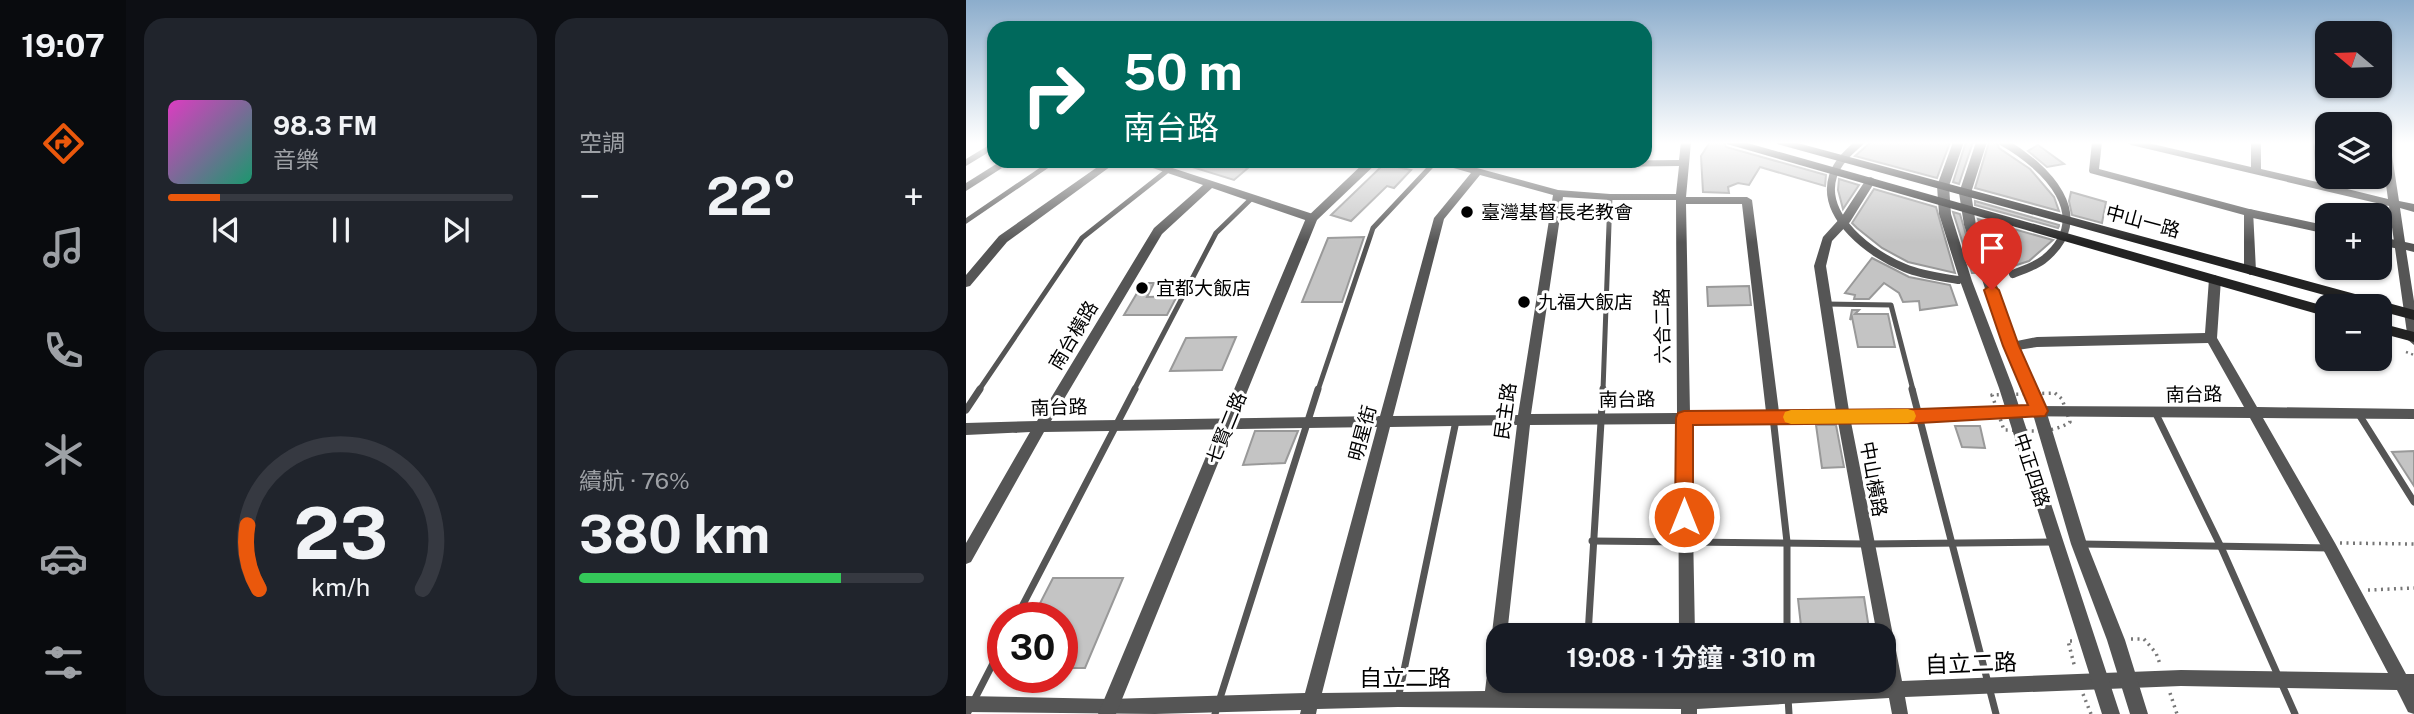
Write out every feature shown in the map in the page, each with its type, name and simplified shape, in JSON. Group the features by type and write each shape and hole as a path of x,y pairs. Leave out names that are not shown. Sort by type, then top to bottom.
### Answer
{"main road":[{"name":"中山一路","path":"1852,175 2068,221 2411,314"},
{"name":"中山一路","path":"1888,175 1943,194"},
{"name":"中山一路","path":"1966,200 2064,236 2315,308"},
{"path":"2392,332 2413,338"}],"street":[{"path":"966,188 986,175"},
{"path":"966,283 1003,239 1093,175"},
{"path":"1184,175 1312,218"},
{"name":"七賢二路","path":"1108,710 1312,218 1358,175"},
{"name":"明星街","path":"1309,708 1439,218 1474,175"},
{"path":"1486,175 1558,193 1747,200 1773,417"},
{"name":"六合二路","path":"1682,175 1687,623"},
{"path":"1833,175 1832,201 1842,222 1856,238 1876,254 1902,267 1931,276 1958,280"},
{"path":"1943,194 1949,175"},
{"path":"1966,200 1973,175"},
{"path":"2013,274 2036,266 2051,256 2064,236 2068,221 2067,208 2060,189 2050,175"},
{"path":"2107,175 2249,213 2315,226"},
{"path":"2275,175 2315,184"},
{"name":"中山橫路","path":"1871,180 1827,240 1821,265 1843,416 1900,714"},
{"path":"2392,181 2413,338"},
{"name":"南台橫路","path":"966,557 1040,427 1158,231 1210,184"},
{"path":"2334,189 2414,208"},
{"name":"民主路","path":"1500,623 1524,420 1558,193"},
{"name":"中正四路","path":"1943,194 1966,281 2014,411 2111,714"},
{"name":"中正四路","path":"1966,200 1970,225 2011,346 2039,411 2080,544 2139,714"},
{"path":"2249,213 2250,271"},
{"path":"2392,243 2414,248"},
{"path":"2215,279 2211,338 2353,591 2408,682 2414,706"},
{"path":"2011,346 2036,342 2211,338"},
{"name":"南台路","path":"966,429 1116,424 1919,416 2014,411 2414,414"},
{"name":"自立二路","path":"968,707 1216,710 1309,708 1398,699 1585,699 1689,707 1897,689 2128,680 2408,682"},
{"path":"1492,700 1493,693"}],"lane":[{"path":"966,222 1033,175"},
{"path":"966,410 1082,238 1161,175"},
{"path":"1216,710 1307,422 1373,228 1423,175"},
{"path":"1589,623 1602,419 1610,197"},
{"path":"1024,602 1216,233 1252,198"},
{"path":"1825,304 1891,305 1996,714"},
{"path":"2358,413 2414,502"},
{"path":"2156,414 2221,547 2295,714"},
{"path":"1773,417 1787,542 1787,623"},
{"path":"1398,699 1456,421"},
{"path":"1592,541 1866,544 2055,542"},
{"path":"2080,544 2328,546"},
{"path":"968,707 987,673"},
{"path":"1585,693 1585,699"}],"path":[{"path":"2406,352 2414,355"},
{"path":"2328,546 2414,544"},
{"path":"2353,591 2414,588"}],"building":[{"path":"1219,175 1239,175 1234,180"},
{"path":"1372,175 1406,175 1394,188 1387,186 1351,221 1331,215"},
{"path":"1702,175 1755,175 1749,185 1738,183 1728,187 1729,193 1703,192"},
{"path":"1788,175 1826,175 1825,186"},
{"path":"1955,175 1962,175 1959,184 1953,182"},
{"path":"1979,175 2035,175 2054,197 2059,211 1975,188"},
{"path":"1839,179 1859,185 1843,209 1838,190"},
{"path":"1874,189 1936,207 1955,273 1908,262 1882,248 1852,223"},
{"path":"2071,192 2106,202 2102,223 2072,215 2069,201"},
{"path":"1975,201 2059,226 2058,228 1975,205"},
{"path":"1953,212 1960,214 1977,273 1972,273"},
{"path":"1978,219 2053,240 2029,261 1995,272"},
{"path":"1364,237 1342,302 1302,302 1328,238"},
{"path":"1872,258 1909,277 1950,285 1957,305 1920,310 1919,301 1903,302 1899,293 1884,283 1869,299 1854,299 1855,295 1845,293"},
{"path":"1143,283 1154,283 1147,297 1177,296 1167,315 1124,315"},
{"path":"1749,286 1751,305 1708,306 1707,287"},
{"path":"1852,310 1859,310 1855,314 1888,314 1895,347 1858,347 1852,317 1850,320"},
{"path":"1236,337 1222,370 1170,371 1186,338"},
{"path":"1816,425 1836,425 1844,467 1822,468"},
{"path":"1955,426 1980,426 1985,448 1962,447"},
{"path":"1255,431 1298,431 1285,463 1243,465"},
{"path":"2414,451 2414,486 2392,452"},
{"path":"1053,578 1123,578 1085,668 1078,668 1078,602 1041,602"},
{"path":"1864,597 1868,623 1801,623 1798,599"}],"slow traffic":[{"path":"1791,417 1908,416"}],"place":[{"name":"臺灣基督長老教會","path":"1467,212"},
{"name":"宜都大飯店","path":"1142,288"},
{"name":"九福大飯店","path":"1524,302"}],"route":[{"path":"1684,517 1684,418 1919,416 2039,411 2034,394 2011,346 1992,290"}]}
